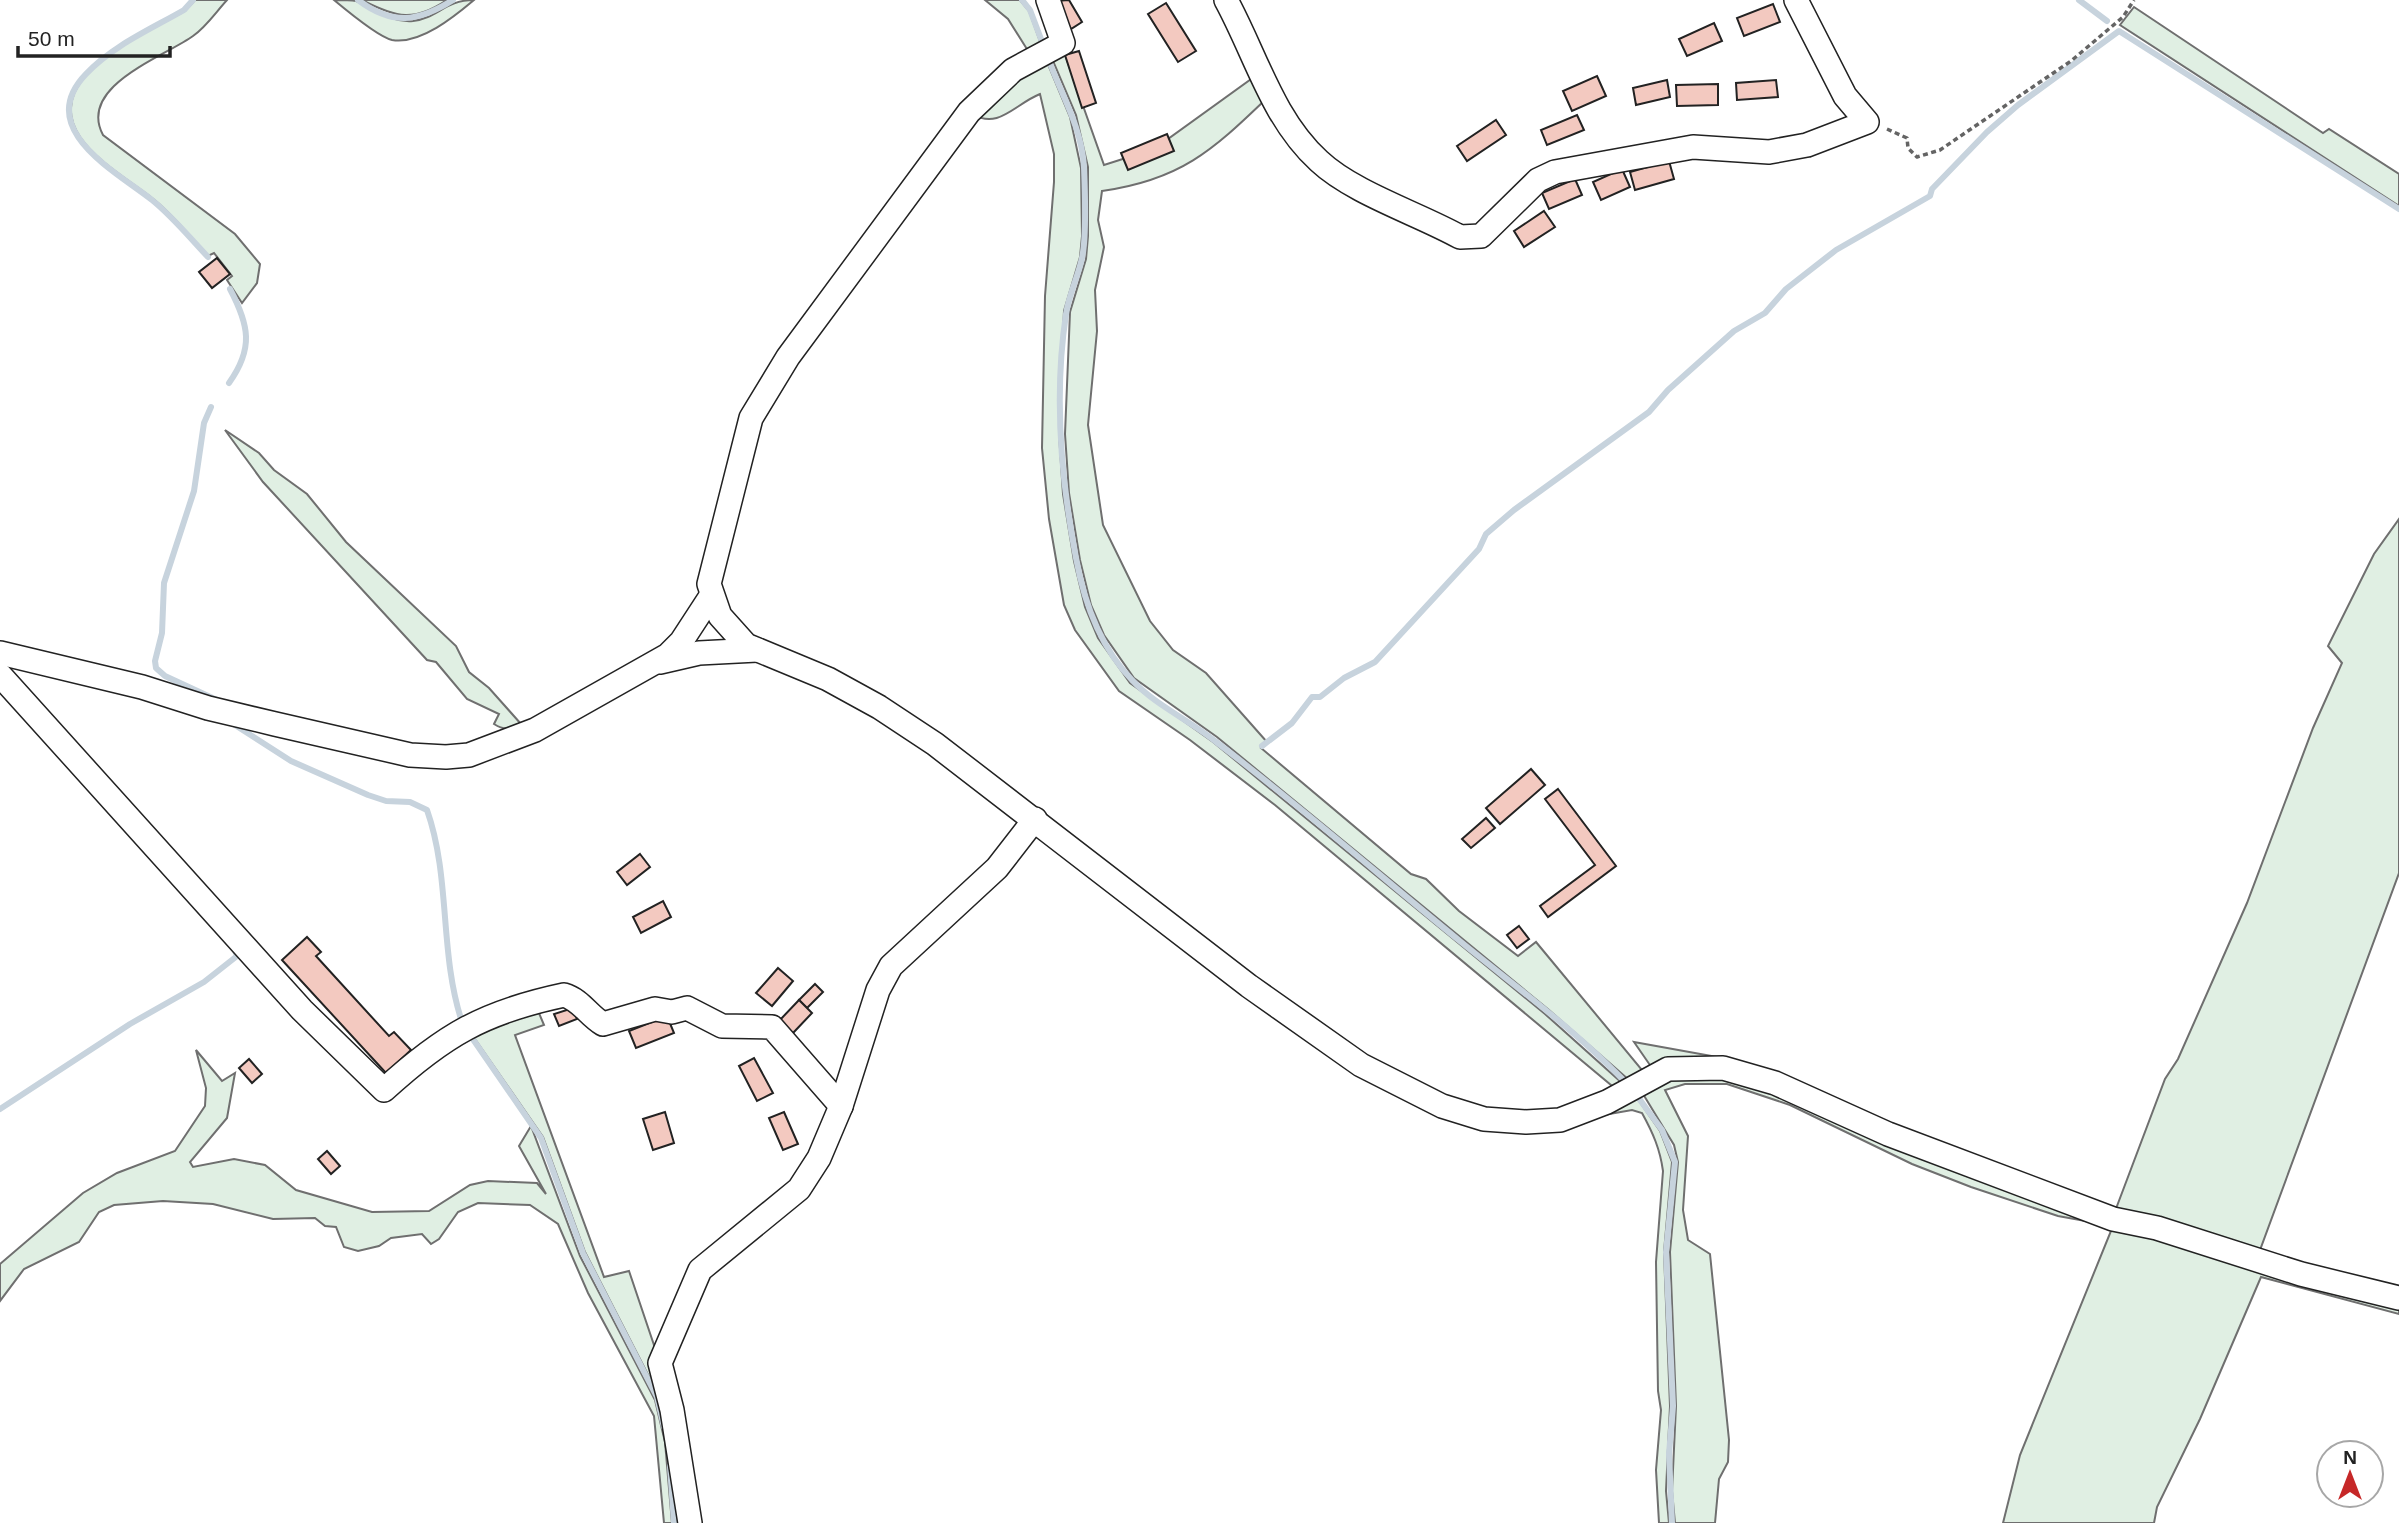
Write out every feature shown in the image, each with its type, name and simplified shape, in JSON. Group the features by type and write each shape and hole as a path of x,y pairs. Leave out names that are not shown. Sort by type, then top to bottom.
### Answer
{"street":[{"path":"1048,0 1062,33 1063,43 1045,52 991,89 948,137 766,391 751,418 743,441 709,584 710,596 726,626 746,645 828,679 879,707 935,744 1249,986 1360,1065 1442,1106 1484,1119 1526,1122 1574,1116 1668,1069 1723,1068 1748,1073 1888,1134 2113,1219 2157,1228 2301,1274 2399,1298"},
{"path":"1226,0 1288,126 1319,161 1343,179 1461,237 1481,236 1538,180 1555,172 1692,147 1769,152 1807,145 1867,122 1845,96 1796,0"},
{"path":"0,653 142,687 208,708 288,727 410,755 446,757 469,755 511,741 587,703 668,655 681,642 710,596"},
{"path":"650,665 699,653 760,650"},
{"path":"0,676 303,1010 384,1090 445,1038 479,1020 565,995 576,999 589,1016 603,1024 655,1009 672,1012 687,1008 722,1026 772,1027 841,1106"},
{"path":"690,1523 672,1410 660,1363 666,1343 700,1270 799,1189 819,1158 841,1106 878,990 891,966 997,868 1035,819"}],"path":[{"path":"1867,122 1907,138 1908,148 1917,157 1940,149 2071,61 2123,17 2134,0"}],"green space":[{"path":"195,0 227,0 193,36 127,75 112,88 102,102 98,118 103,135 235,234 260,264 257,283 242,303 227,280 232,276 214,253 208,256 160,204 103,162 76,131 71,114 73,95 96,65 133,39 185,11"},
{"path":"334,0 356,1 397,20 413,21 456,3 474,0 425,34 392,40 363,23"},
{"path":"362,0 447,0 425,12 405,15 385,11"},
{"path":"985,0 1020,0 1029,11 1042,47 1030,54 1008,19"},
{"path":"2134,7 2323,133 2329,129 2399,174 2399,206 2120,25"},
{"path":"1064,52 1104,165 1154,149 1254,77 1266,99 1229,134 1174,171 1129,186 1102,191 1098,220 1104,247 1095,290 1097,331 1088,425 1103,525 1150,621 1173,650 1206,673 1267,742 1261,748 1411,874 1426,879 1459,911 1518,956 1536,942 1642,1070 1629,1080 1549,1010 1217,737 1134,678 1104,635 1091,605 1080,560 1069,493 1065,434 1070,312 1086,259 1088,167 1076,115 1053,61"},
{"path":"1045,57 1070,117 1081,168 1082,236 1080,257 1064,311 1059,434 1063,494 1074,561 1085,607 1098,638 1130,683 1213,742 1545,1014 1622,1083 1617,1090 1275,805 1190,740 1119,691 1075,630 1064,605 1049,519 1042,448 1045,296 1054,154 1040,94 999,117 990,119 973,114"},
{"path":"225,430 259,453 274,470 307,494 346,542 456,646 469,672 489,688 521,724 501,728 494,724 499,714 467,699 436,662 427,660 263,482"},
{"path":"2399,519 2399,873 2260,1250 2114,1214 2165,1079 2178,1059 2247,903 2313,728 2342,663 2328,646 2374,554"},
{"path":"536,1006 544,1025 515,1035 604,1277 629,1271 657,1354 686,1523 677,1523 672,1468 659,1396 585,1252 543,1137 468,1029"},
{"path":"1634,1042 1717,1057 1652,1068"},
{"path":"196,1050 222,1081 235,1073 227,1118 190,1162 193,1167 234,1159 265,1165 296,1190 372,1212 429,1211 470,1185 488,1181 537,1183 546,1194 519,1146 531,1126 580,1256 655,1400 665,1442 672,1523 664,1523 654,1416 588,1293 558,1224 530,1205 478,1203 458,1212 439,1239 431,1244 422,1234 391,1238 379,1246 358,1251 344,1247 336,1227 325,1226 315,1218 273,1219 213,1204 163,1201 114,1205 99,1212 79,1242 24,1269 0,1301 0,1264 83,1193 117,1173 175,1151 205,1106 206,1088"},
{"path":"1721,1074 2399,1308 2399,1314 2261,1277 2200,1419 2157,1507 2154,1523 2003,1523 2020,1455 2113,1226 2058,1216 1971,1187 1912,1164 1790,1105 1727,1084 1685,1084 1665,1090 1688,1136 1683,1210 1688,1240 1710,1254 1729,1440 1728,1462 1719,1479 1715,1523 1675,1523 1672,1491 1676,1406 1670,1252 1678,1162 1674,1145 1643,1094 1679,1076"},
{"path":"1637,1098 1660,1131 1672,1162 1664,1252 1670,1406 1666,1491 1669,1523 1659,1523 1656,1470 1661,1410 1658,1391 1656,1262 1662,1163 1656,1141 1642,1113 1632,1110 1598,1116"}],"building":[{"path":"1069,0 1082,22 1071,29 1055,1"},
{"path":"1166,3 1196,51 1178,62 1148,14"},
{"path":"1773,4 1780,22 1744,36 1737,18"},
{"path":"1714,23 1722,41 1687,56 1679,39"},
{"path":"1079,51 1096,103 1082,108 1065,55"},
{"path":"1597,76 1606,96 1572,111 1563,91"},
{"path":"1667,80 1670,97 1636,105 1633,88"},
{"path":"1776,80 1778,97 1737,100 1736,83"},
{"path":"1718,84 1718,105 1677,106 1676,85"},
{"path":"1577,115 1584,130 1547,145 1541,130"},
{"path":"1496,120 1506,135 1467,161 1457,146"},
{"path":"1167,134 1174,151 1128,170 1121,153"},
{"path":"1669,161 1674,179 1635,190 1630,172"},
{"path":"1622,169 1630,187 1601,200 1593,182"},
{"path":"1575,179 1582,195 1549,209 1542,193"},
{"path":"1544,211 1555,227 1524,247 1514,231"},
{"path":"217,258 230,274 212,288 199,272"},
{"path":"1531,769 1545,785 1500,824 1486,808"},
{"path":"1558,789 1616,866 1548,917 1540,906 1595,865 1545,799"},
{"path":"1486,818 1495,828 1471,848 1462,839"},
{"path":"640,854 650,867 627,885 617,872"},
{"path":"663,901 671,917 641,933 633,917"},
{"path":"1519,926 1529,939 1517,948 1507,935"},
{"path":"307,937 321,952 316,956 389,1036 394,1032 411,1050 386,1073 282,960"},
{"path":"778,968 793,981 772,1006 756,993"},
{"path":"815,984 823,992 807,1008 799,1000"},
{"path":"799,1000 812,1013 793,1033 779,1021"},
{"path":"573,1008 577,1019 559,1026 554,1014"},
{"path":"667,1016 674,1033 636,1048 629,1031"},
{"path":"754,1058 773,1093 757,1101 739,1066"},
{"path":"249,1059 262,1074 252,1083 239,1068"},
{"path":"665,1112 674,1143 653,1150 643,1119"},
{"path":"784,1112 798,1144 783,1150 769,1118"},
{"path":"327,1151 340,1166 331,1174 318,1159"}],"waterway":[{"path":"193,0 184,10 132,39 96,64 72,94 69,113 74,131 86,147 159,206 208,257"},
{"path":"358,0 383,14 406,18 428,13 453,0"},
{"path":"1022,0 1030,10 1044,47"},
{"path":"2079,0 2107,21"},
{"path":"1262,746 1292,723 1312,697 1320,697 1344,678 1375,662 1479,549 1486,534 1514,510 1649,412 1668,390 1734,331 1765,313 1786,289 1836,250 1930,196 1932,189 1987,132 2018,105 2119,31 2399,209"},
{"path":"1048,58 1075,125 1084,167 1085,238 1067,307 1062,344 1061,436 1066,498 1076,558 1089,607 1102,638 1121,667 1141,689 1205,733 1277,790 1568,1029 1628,1085"},
{"path":"229,383 242,359 246,336 245,325 230,289"},
{"path":"211,407 204,423 194,491 164,583 162,633 155,661 156,668 165,676 219,701"},
{"path":"235,725 291,761 368,795 386,801 410,802 427,810 439,862 450,969 462,1022"},
{"path":"0,1109 130,1024 204,982 237,956 234,948"},
{"path":"468,1032 541,1138 583,1253 657,1397 664,1427"},
{"path":"1635,1093 1662,1130 1675,1162 1666,1252 1673,1406 1669,1454 1672,1523"},
{"path":"670,1466 674,1523"}]}
